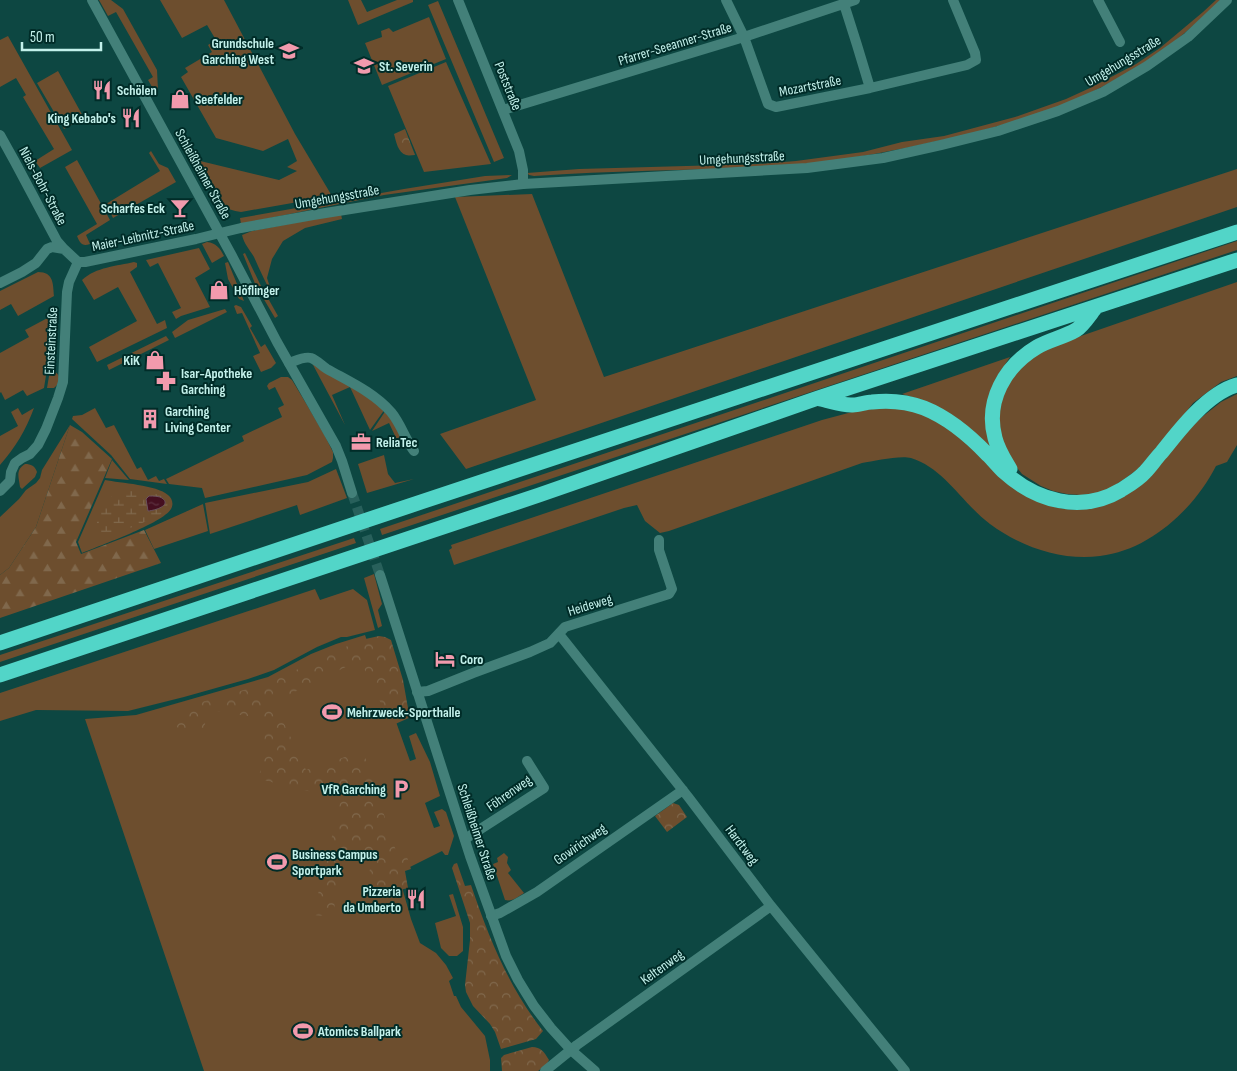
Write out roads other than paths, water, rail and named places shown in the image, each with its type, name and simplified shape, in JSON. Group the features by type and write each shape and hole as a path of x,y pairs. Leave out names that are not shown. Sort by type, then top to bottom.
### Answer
{"highway":[{"path":"0,643 546,460 1237,232"},
{"path":"0,674 512,504 818,398 1237,260"},
{"path":"1017,481 1001,454 994,437 994,401 1000,384 1013,365 1037,347 1078,330 1096,307"},
{"path":"818,398 853,405 872,402 903,402 923,408 956,426 972,439 1004,472 1034,493 1057,501 1077,503 1097,501 1120,490 1145,473 1192,416 1212,398 1237,384"}],"street":[{"name":"Schleißheimer Straße","path":"92,0 336,446 352,493"},
{"name":"Poststraße","path":"458,0 519,150 523,170 523,184"},
{"name":"Mozartstraße","path":"726,0 744,37 768,104 776,107 870,88 967,65 976,60 975,53 953,0"},
{"name":"Pfarrer-Seeanner-Straße","path":"503,110 744,37 855,0"},
{"path":"1098,0 1120,42"},
{"name":"Umgehungsstraße","path":"220,233 398,201 523,184 807,168 883,158 998,131 1058,111 1103,92 1147,66 1188,37 1227,0"},
{"path":"844,4 870,88"},
{"name":"Niels-Bohr-Straße","path":"0,135 57,241 64,249"},
{"path":"0,283 36,263 47,249 49,226"},
{"name":"Maier-Leibnitz-Straße","path":"64,249 78,262 90,262 220,233"},
{"path":"47,249 52,247 64,249"},
{"name":"Einsteinstraße","path":"0,491 10,481 15,463 30,454 38,446 64,382 68,286 78,262"},
{"path":"289,363 303,358 310,358 376,398 391,412 402,427 408,443 414,452"},
{"name":"Heideweg","path":"417,692 428,691 530,652 550,643 566,626 669,594 672,589 659,550 658,540"},
{"name":"Schleißheimer Straße","path":"380,575 465,839 506,956 534,1006 551,1028 571,1050 595,1071"},
{"name":"Hardtweg","path":"559,634 683,790 771,906 905,1071"},
{"name":"Föhrenweg","path":"465,839 544,788 527,760"},
{"name":"Gowirichweg","path":"491,916 500,913 536,892 683,790"},
{"name":"Keltenweg","path":"545,1071 571,1050 771,906"}],"water":[{"path":"149,496 161,497 165,503 161,508 148,511 146,499"}],"tunnel":[{"path":"352,493 380,575"}],"place":[{"name":"Grundschule Garching West","path":"289,51"},
{"name":"St. Severin","path":"364,66"},
{"name":"Schölen","path":"102,90"},
{"name":"Seefelder","path":"180,99"},
{"name":"King Kebabo's","path":"131,118"},
{"name":"Scharfes Eck","path":"180,208"},
{"name":"Höflinger","path":"219,290"},
{"name":"KiK","path":"155,360"},
{"name":"Isar-Apotheke Garching","path":"166,381"},
{"name":"Garching Living Center","path":"150,419"},
{"name":"ReliaTec","path":"361,442"},
{"name":"Coro","path":"445,659"},
{"name":"Mehrzweck-Sporthalle","path":"332,712"},
{"name":"VfR Garching","path":"401,789"},
{"name":"Business Campus Sportpark","path":"277,862"},
{"name":"Pizzeria da Umberto","path":"416,899"},
{"name":"Atomics Ballpark","path":"303,1031"}]}
